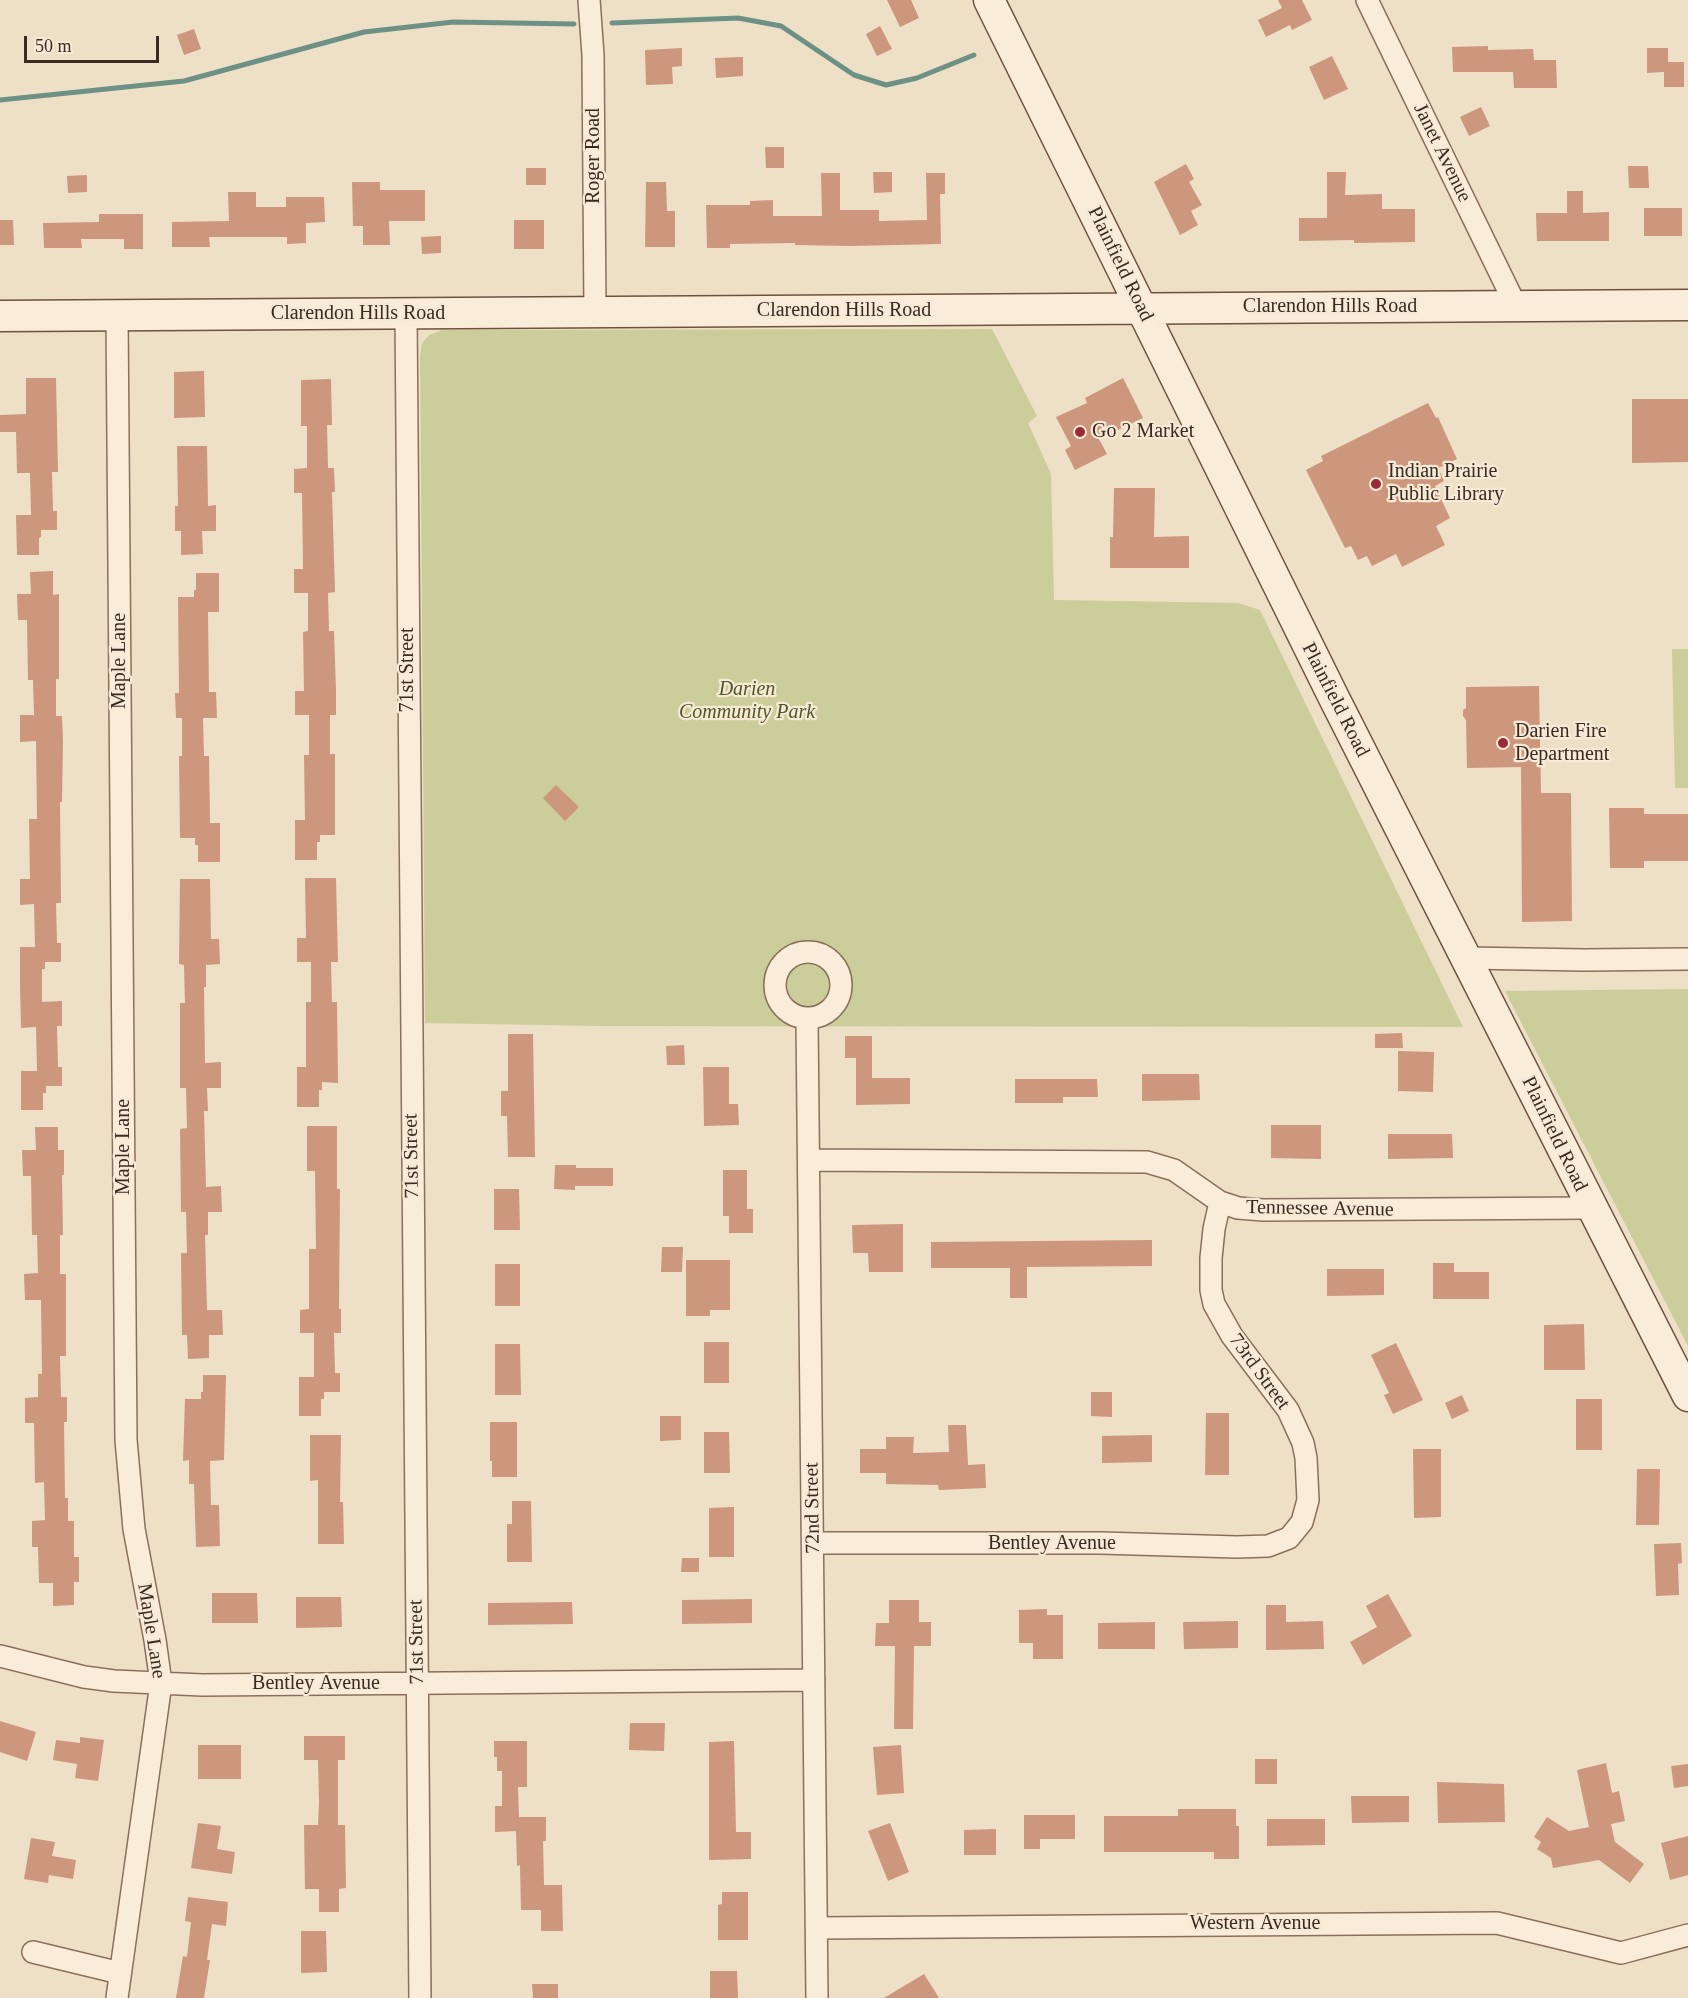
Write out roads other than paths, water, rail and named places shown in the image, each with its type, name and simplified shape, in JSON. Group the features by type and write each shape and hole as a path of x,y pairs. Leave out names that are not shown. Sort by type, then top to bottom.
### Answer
{"street":[{"name":"Roger Road","path":"589,0 594,55 595,312"},
{"name":"Plainfield Road","path":"989,0 1329,688 1688,1396"},
{"name":"Janet Avenue","path":"1367,0 1516,306"},
{"name":"Clarendon Hills Road","path":"0,316 1688,305"},
{"name":"71st Street","path":"406,314 410,1014 420,1998"},
{"name":"Maple Lane","path":"117,315 126,1440 134,1529 161,1683 117,1998"},
{"path":"1467,958 1688,959"},
{"name":"72nd Street","path":"807,1019 817,1998"},
{"name":"Tennessee Avenue","path":"810,1160 1147,1162 1174,1170 1220,1202 1238,1208 1263,1210 1591,1208"},
{"name":"73rd Street","path":"1220,1202 1211,1258 1211,1290 1214,1304 1232,1336 1288,1410 1298,1427 1303,1443 1308,1500 1302,1522 1289,1538"},
{"name":"Bentley Avenue","path":"813,1544 1101,1543 1237,1547 1268,1546 1289,1538"},
{"name":"Bentley Avenue","path":"0,1656 84,1677 114,1681 202,1685 814,1680"},
{"name":"Western Avenue","path":"817,1928 1497,1923 1621,1953 1688,1935"},
{"path":"33,1952 120,1972"}],"waterway":[{"path":"612,23 738,18 781,26 854,75 886,85 917,78 974,55"},
{"path":"0,100 184,81 364,32 453,22 574,24"}],"place":[{"name":"Go 2 Market","path":"1080,432"},
{"name":"Indian Prairie Public Library","path":"1376,484"},
{"name":"Darien Fire Department","path":"1503,743"}],"park label":[{"name":"Darien Community Park","path":"747,702"}]}
